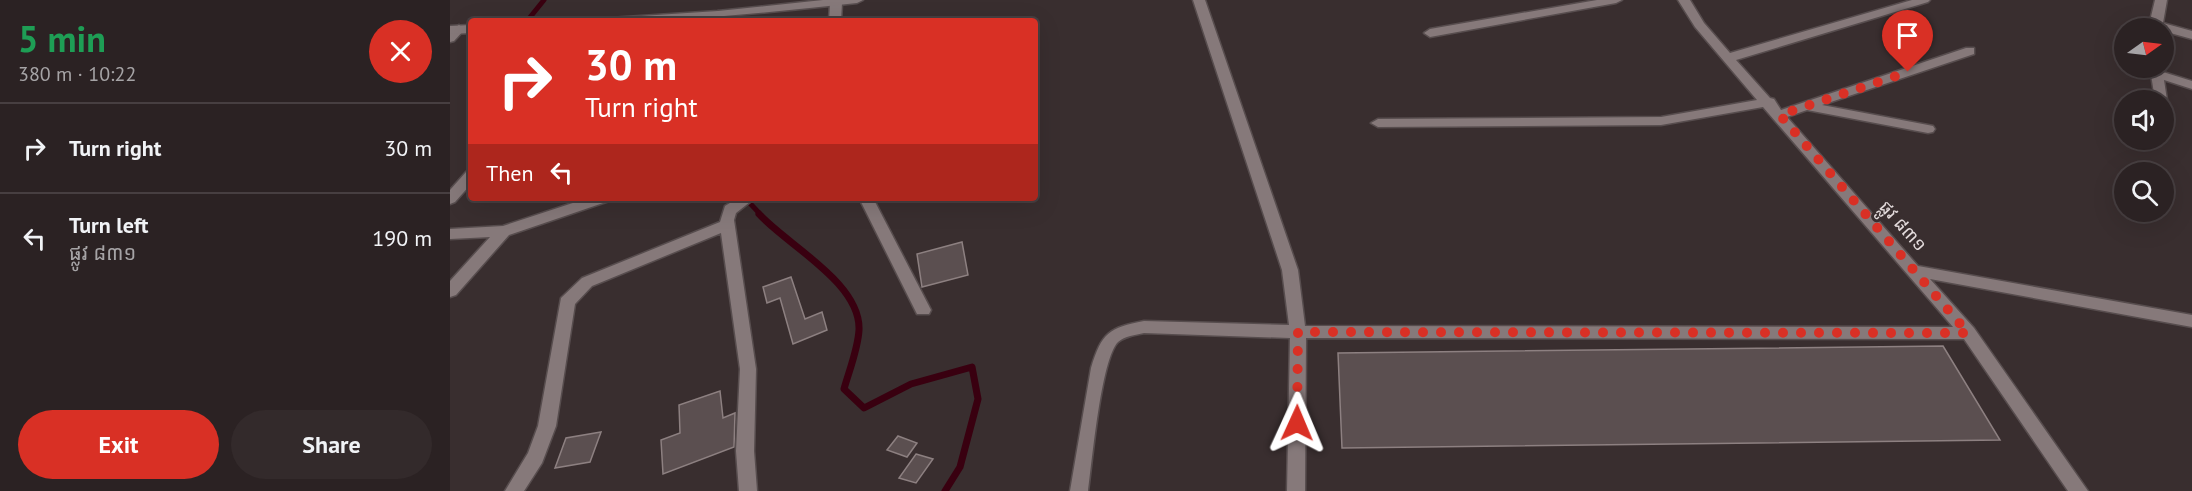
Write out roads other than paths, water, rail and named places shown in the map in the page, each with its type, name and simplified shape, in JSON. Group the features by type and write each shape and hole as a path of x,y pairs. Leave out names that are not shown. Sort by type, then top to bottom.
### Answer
{"street":[{"path":"717,18 857,0"},
{"path":"1199,0 1290,270 1298,332 1296,491"},
{"path":"1430,33 1616,0"},
{"name":"ផ្លូវ ៨៣១","path":"1684,0 1699,25 1769,102 1968,333 2079,491"},
{"path":"1728,58 1924,0"},
{"path":"2158,18 2161,0"},
{"path":"835,18 837,3"},
{"path":"2174,32 2192,36"},
{"path":"1780,115 1970,51"},
{"path":"2174,78 2192,85"},
{"path":"1378,123 1661,121 1769,102"},
{"path":"1804,106 1928,129"},
{"path":"450,199 468,178"},
{"path":"450,234 504,231 595,201"},
{"path":"514,491 536,457 547,426 567,302 587,282 729,218 745,201"},
{"path":"868,201 923,310"},
{"path":"729,218 748,369 745,452 748,491"},
{"path":"450,291 504,231"},
{"path":"1916,271 2192,321"},
{"path":"1079,491 1099,372 1109,341 1120,332 1144,327 1298,332 1968,333"}],"waterway":[{"path":"529,18 544,0"},
{"path":"748,201 761,215"},
{"path":"759,214 820,266 848,296 856,313 859,330 844,389 864,408 911,384 972,367 978,399 960,467 945,491"}]}
